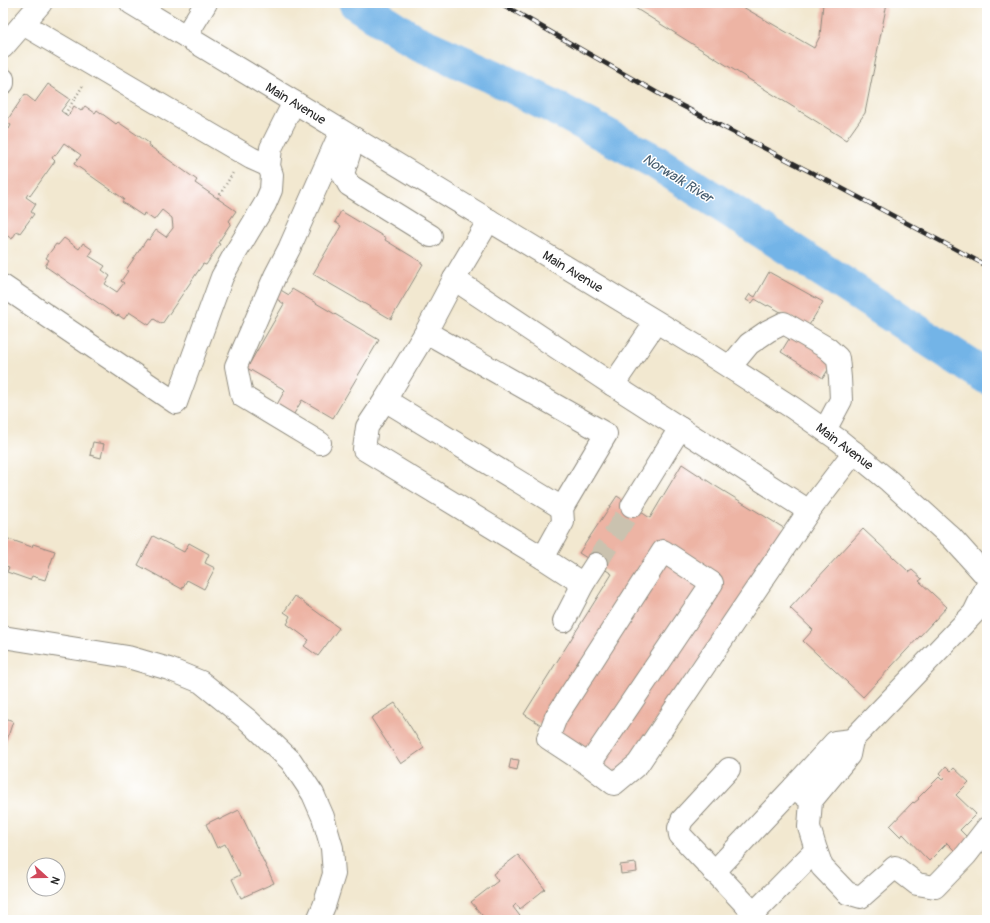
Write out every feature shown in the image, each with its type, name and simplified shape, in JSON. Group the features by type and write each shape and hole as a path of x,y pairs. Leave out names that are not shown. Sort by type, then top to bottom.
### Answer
{"main road":[{"path":"3,47 41,3"},
{"name":"Main Avenue","path":"131,3 656,322 793,408 825,430 890,481 952,538 987,577"},
{"path":"186,36 206,3"},
{"path":"23,24 245,154 269,166"},
{"path":"3,79 3,84"},
{"path":"3,286 176,403 222,277 265,204 271,190 272,175 269,166 271,148 294,102"},
{"path":"348,134 343,174 348,185 431,236"},
{"path":"320,443 242,396 236,366 275,276 348,134"},
{"path":"489,220 454,279 426,332 367,427 364,449 583,584"},
{"path":"454,279 613,385 809,511"},
{"path":"613,385 656,322"},
{"path":"730,368 749,344 768,331 784,323 827,348 838,358 841,400 825,430"},
{"path":"426,332 606,434 562,508 563,522 543,558"},
{"path":"385,400 562,508"},
{"path":"632,506 680,428"},
{"path":"589,765 712,583 663,551 556,717 548,738 589,765 614,784 638,764 809,511 854,452"},
{"path":"564,621 583,584 596,564"},
{"path":"987,586 974,613 852,740 849,755 811,801 809,827 819,859 847,893 861,897 895,867 917,884 935,887 966,855 987,828"},
{"path":"3,637 128,657 169,669 201,682 248,720 291,760 313,794 323,817 332,848 334,874 318,920"},
{"path":"714,872 835,742 852,740"},
{"path":"729,769 682,820 679,828 680,835 748,907 754,909 759,908 819,859"},
{"path":"794,787 811,801"}],"path":[{"path":"64,114 96,66"},
{"path":"218,198 245,154"}],"building":[{"path":"627,3 736,3 814,48 820,36 823,3 887,3 865,113 846,140"},
{"path":"48,84 70,99 61,111 65,114 68,116 74,106 81,111 85,106 95,113 97,110 116,124 118,122 149,143 148,145 197,180 195,183 236,211 229,221 231,223 218,243 220,244 206,265 203,264 162,324 154,319 149,325 129,312 124,319 118,315 117,316 45,266 49,260 46,258 56,244 58,245 64,238 79,249 83,243 93,250 89,256 105,266 102,270 110,276 105,284 117,292 124,283 121,281 128,271 126,270 147,239 149,240 156,230 166,237 173,228 172,218 162,210 154,220 144,213 143,216 122,202 124,199 74,164 81,155 64,143 52,158 55,161 30,196 28,194 26,197 36,204 31,212 34,214 20,233 17,231 12,239 3,233 3,126 9,129 11,125 6,122 25,94 35,102"},
{"path":"341,211 386,238 385,240 423,264 391,319 313,274 341,226 335,222"},
{"path":"769,272 823,302 808,327 755,299 752,303 746,300 750,294 755,297"},
{"path":"279,289 289,295 292,289 379,340 333,418 302,400 291,419 274,410 285,390 247,368 284,304 274,297"},
{"path":"792,334 834,360 823,378 781,352"},
{"path":"93,442 104,444 101,458 90,455"},
{"path":"682,464 787,530 754,584 618,774 524,714 612,574 579,553 617,496 650,518"},
{"path":"863,529 909,572 912,570 922,579 919,581 947,607 863,697 803,641 813,630 790,608"},
{"path":"153,536 184,552 189,543 209,554 205,563 215,568 204,589 187,580 182,589 138,565"},
{"path":"3,537 32,547 33,544 55,551 45,580 32,576 30,580 7,572 9,567 3,565"},
{"path":"295,596 339,628 318,656 304,646 309,640 287,624 290,616 284,612"},
{"path":"395,703 424,748 401,764 371,718"},
{"path":"3,717 13,721 5,746 3,745"},
{"path":"511,759 519,760 517,770 509,768"},
{"path":"946,766 951,771 954,768 969,782 956,795 976,814 960,830 970,840 957,853 947,843 929,861 903,834 901,837 890,826 913,802 914,803 919,799 918,798 939,777 942,780 945,778 940,773"},
{"path":"239,810 274,883 241,898 232,879 240,875 225,844 217,848 206,824 218,818 219,820"},
{"path":"518,855 545,889 520,909 516,904 513,907 523,920 486,920 471,902 498,881 493,874"},
{"path":"636,863 637,872 621,874 620,865"}],"waterway":[{"name":"Norwalk River","path":"356,3 414,41 492,76 550,105 656,162 987,377"}],"tunnel":[{"path":"596,564 632,506"}],"railway":[{"path":"500,3 661,95 830,182 987,266"}]}
